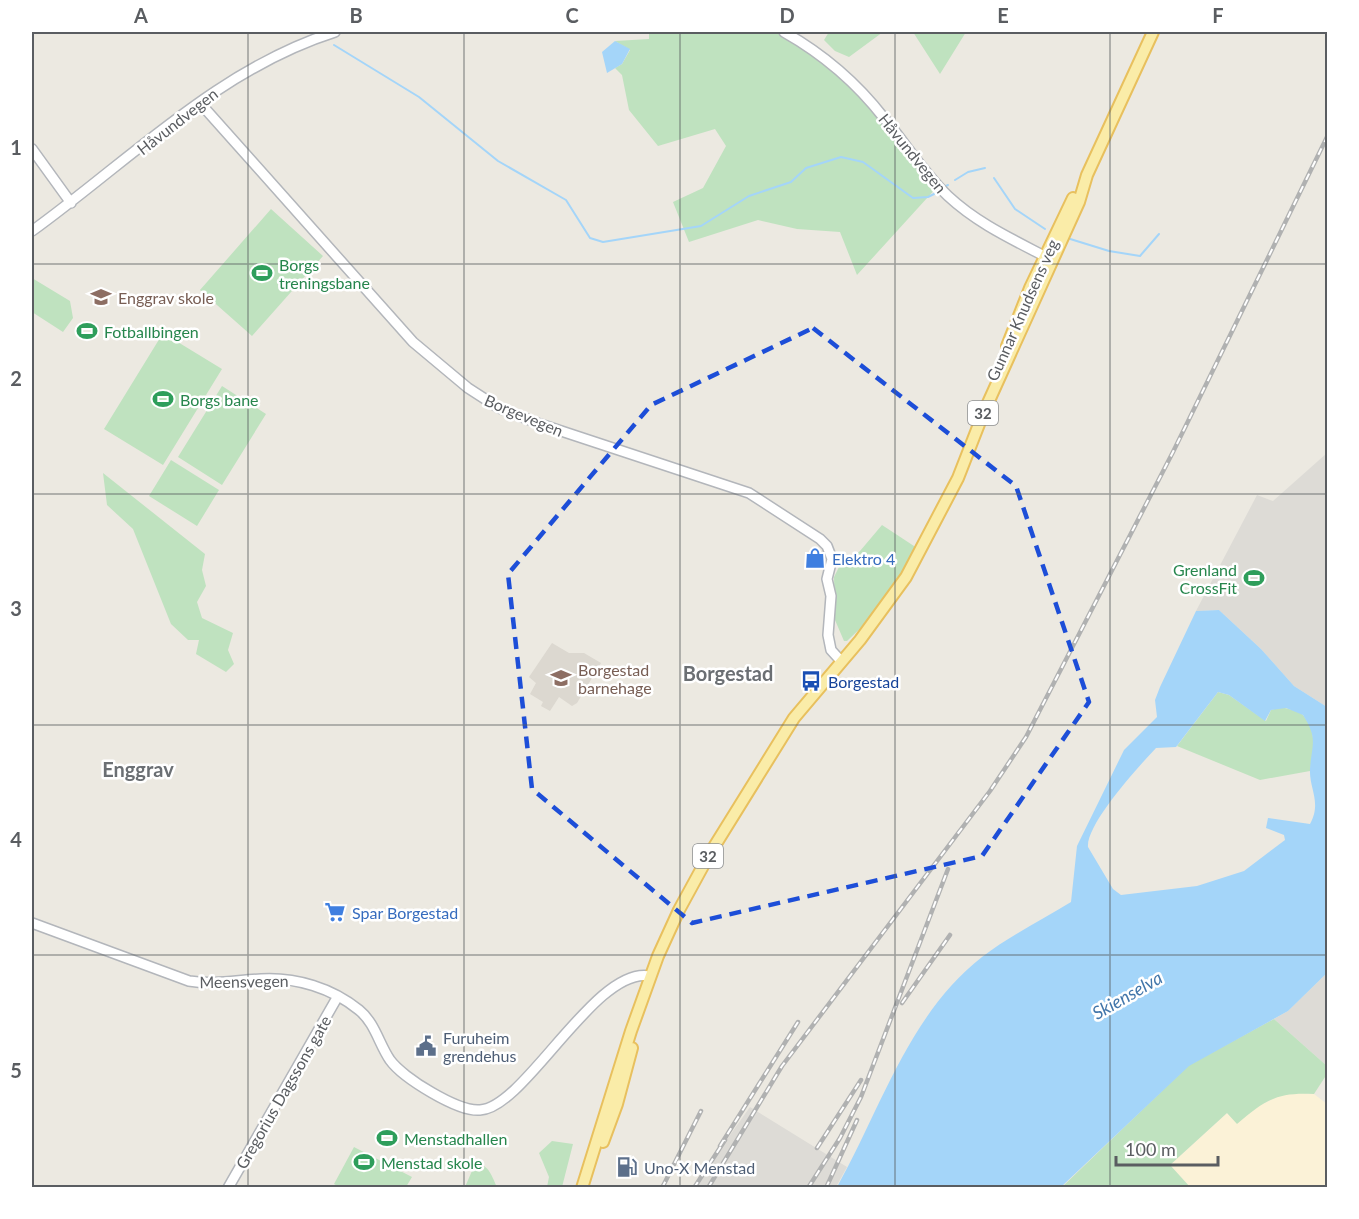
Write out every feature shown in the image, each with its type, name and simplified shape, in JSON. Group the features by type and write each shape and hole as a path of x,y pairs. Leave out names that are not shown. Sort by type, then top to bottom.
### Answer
{"main road":[{"name":"Gunnar Knudsens veg","path":"582,1188 651,976 688,891 804,704 812,687 898,591 938,514 971,425 1049,258 1078,189 1087,176 1154,32"}],"street":[{"name":"Håvundvegen","path":"32,231 200,102 261,63 335,32"},
{"name":"Håvundvegen","path":"784,32 824,57 854,83 929,176 953,201 984,224 1049,258"},
{"name":"Borgevegen","path":"200,102 413,342 468,388 499,408 540,424 749,493 820,539 827,546 832,563 827,579 831,596 828,635 831,650 838,659"},
{"path":"32,149 71,203"},
{"name":"Meensvegen","path":"32,923 189,981 213,983 288,979 338,996 366,1017 398,1070 436,1094 477,1111 493,1107 509,1094 585,1012 600,999 632,977 651,976"},
{"name":"Gregorius Dagssons gate","path":"228,1188 338,996"}],"highlighted area":[{"path":"813,328 1016,486 1089,702 982,856 692,923 532,789 508,574 651,405"}],"shaded area":[{"path":"1327,453 1327,707 1294,686 1261,649 1219,610 1196,611 1257,495 1273,501"},
{"name":"Borgestad barnehage","path":"552,643 569,653 584,653 601,663 577,703 572,706 559,697 550,711 541,706 543,702 530,694 536,683 529,677"},
{"path":"1327,973 1327,1066 1274,1019 1288,1011"},
{"path":"1288,1092 1314,1094 1327,1104 1327,1187 1190,1187 1170,1165 1227,1113 1237,1123 1260,1105"},
{"path":"750,1107 847,1167 836,1187 693,1187"}],"green space":[{"path":"649,32 783,32 831,63 938,186 857,275 840,232 797,229 758,220 689,242 673,202 703,188 726,146 715,129 658,146 629,110 622,75 615,68 622,64 630,50 615,41 649,39"},
{"path":"829,32 883,32 849,57 835,51 824,40"},
{"path":"913,32 966,32 940,74"},
{"name":"Borgs treningsbane","path":"271,209 323,256 252,336 200,290"},
{"path":"32,278 70,301 73,318 63,332 32,312"},
{"name":"Borgs bane","path":"163,333 222,369 163,465 104,429"},
{"path":"222,386 266,414 222,485 178,457"},
{"path":"171,460 219,490 197,526 149,496"},
{"path":"103,473 205,554 202,570 206,586 197,602 202,618 233,633 228,650 234,664 226,672 196,654 199,640 188,640 171,624 133,529 107,505"},
{"path":"882,525 917,548 877,609 858,631 844,641 835,620 834,577 839,567 860,551"},
{"path":"1218,692 1229,695 1266,721 1271,710 1281,707 1300,712 1312,733 1310,771 1260,780 1177,746"},
{"path":"1274,1019 1327,1066 1327,1074 1314,1094 1290,1094 1272,1099 1237,1124 1227,1113 1170,1165 1190,1187 1061,1188 1189,1065"},
{"path":"552,1141 573,1144 562,1187 547,1187 549,1177 539,1153"},
{"name":"Menstad skole","path":"354,1147 412,1177 406,1187 341,1188 334,1184"},
{"path":"475,1164 487,1168 497,1187 465,1187"}],"water":[{"path":"615,41 630,49 622,64 607,73 602,52"},
{"name":"Skienselva","path":"1219,610 1261,649 1294,686 1327,707 1327,973 1288,1011 1189,1066 1061,1187 837,1187 898,1064 934,1006 956,980 992,949 1071,902 1077,846 1124,750 1157,717 1155,700 1196,611","holes":["1218,692 1229,695 1265,721 1271,710 1286,708 1303,715 1311,730 1313,741 1310,776 1315,809 1310,824 1268,818 1266,828 1284,835 1285,840 1244,871 1197,886 1121,895 1113,889 1088,847 1095,824 1115,796 1156,748 1176,747"]}],"waterway":[{"path":"334,45 419,97 498,161 566,200 590,238 603,242 701,226 749,196 791,182 806,168 841,157 863,162 913,198 928,197 936,193"},
{"path":"955,180 968,172 985,168"},
{"path":"994,178 1015,209 1045,229"},
{"path":"1067,238 1109,251 1140,256 1159,234"}],"railway":[{"path":"708,1188 782,1066 990,791 1026,737 1173,452 1328,135"},
{"path":"808,1188 840,1138 861,1097 948,869"},
{"path":"902,1003 950,935"},
{"path":"720,1146 798,1022"},
{"path":"817,1148 861,1080"},
{"path":"662,1188 701,1111"},
{"path":"826,1188 857,1120"},
{"path":"694,1188 725,1140"}],"place":[{"name":"Borgs treningsbane","path":"262,273"},
{"name":"Enggrav skole","path":"101,297"},
{"name":"Fotballbingen","path":"87,331"},
{"name":"Borgs bane","path":"163,399"},
{"name":"Elektro 4","path":"815,558"},
{"name":"Grenland CrossFit","path":"1254,578"},
{"name":"Borgestad barnehage","path":"561,678"},
{"name":"Borgestad","path":"811,681"},
{"name":"Spar Borgestad","path":"335,912"},
{"name":"Furuheim grendehus","path":"426,1046"},
{"name":"Menstadhallen","path":"387,1138"},
{"name":"Menstad skole","path":"364,1162"},
{"name":"Uno-X Menstad","path":"627,1167"}],"district":[{"name":"Borgestad","path":"728,673"},
{"name":"Enggrav","path":"138,769"}]}
